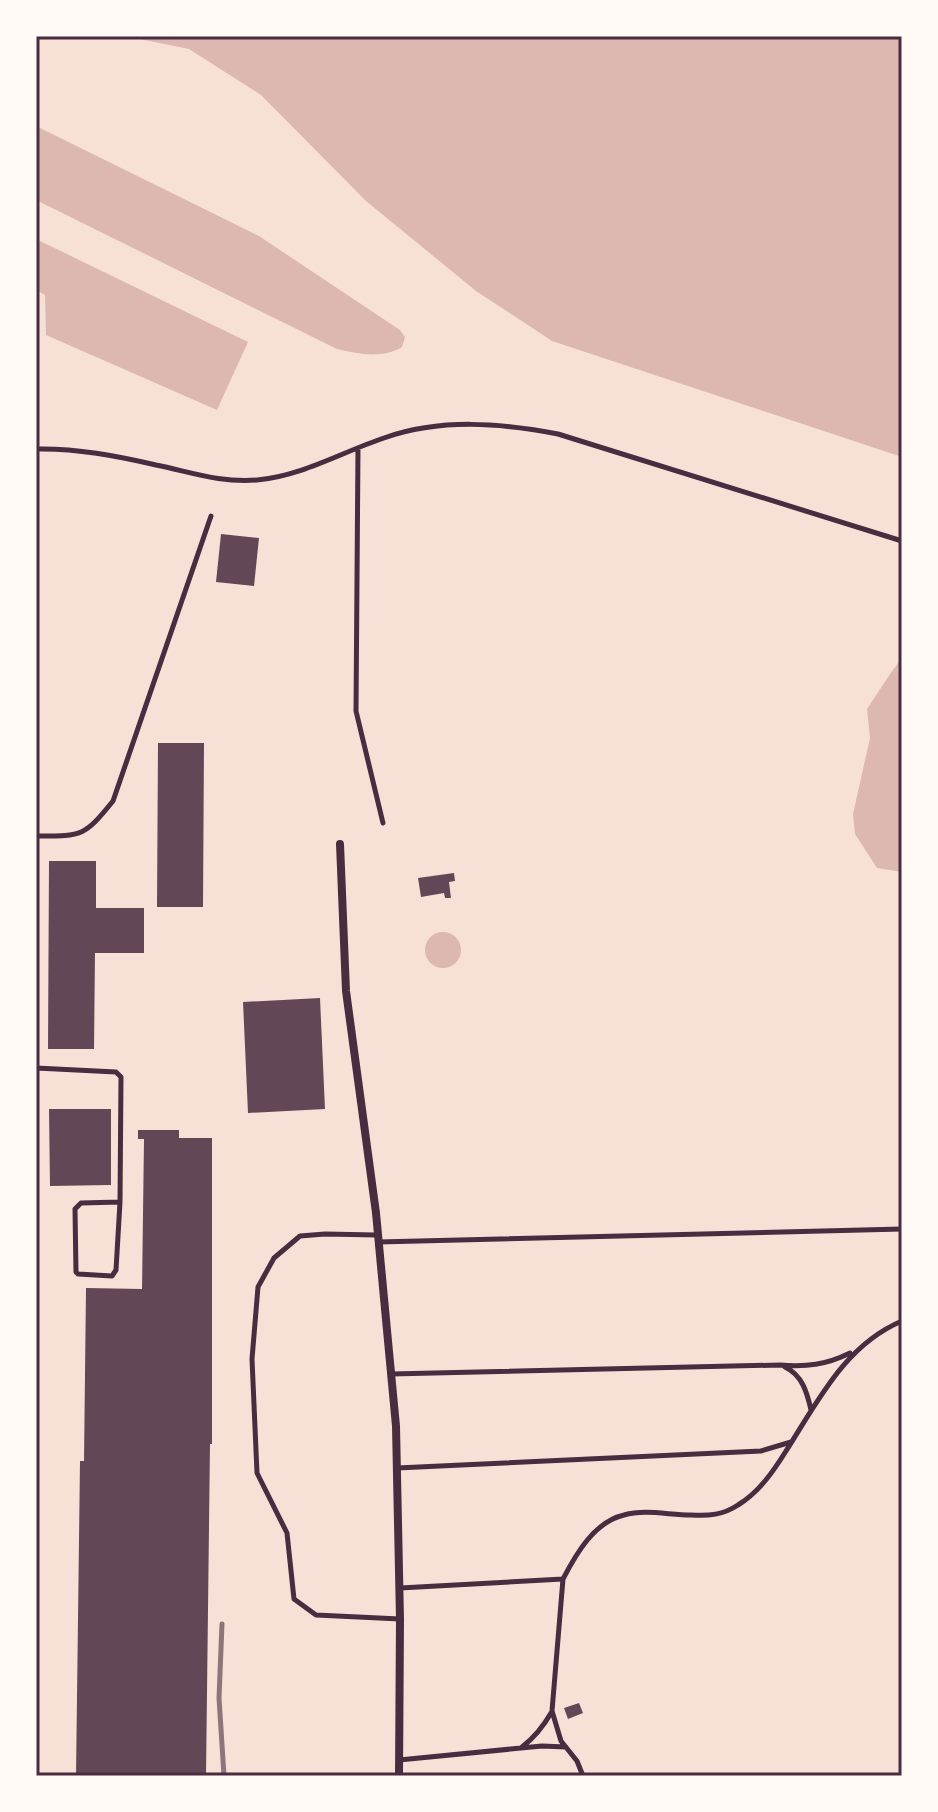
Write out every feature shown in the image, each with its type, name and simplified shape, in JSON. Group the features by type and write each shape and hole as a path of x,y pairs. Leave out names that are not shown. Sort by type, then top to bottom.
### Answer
{"street":[{"path":"340,844 346,991 376,1213 396,1426 400,1588 399,1776"}],"lane":[{"path":"36,449 59,448 112,456 230,481 260,480 289,473 385,437 447,425 475,423 521,427 558,434 902,541"},
{"path":"358,448 356,711 383,823"},
{"path":"36,836 74,836 98,820 113,801 211,516"},
{"path":"36,1068 120,1073 121,1077 120,1202 115,1273 112,1276 78,1274 77,1205 120,1202"},
{"path":"400,1619 316,1615 294,1599 287,1533 257,1473 252,1359 258,1287 274,1258 300,1236 325,1234 377,1239 902,1229"},
{"path":"583,1776 577,1761 561,1741 552,1712 563,1579 589,1537 610,1519 626,1514 651,1512 710,1516 740,1504 757,1490 779,1462 844,1362 873,1337 902,1321"},
{"path":"391,1374 801,1367 818,1365 858,1349"},
{"path":"780,1365 793,1371 801,1381 811,1410"},
{"path":"397,1468 766,1450 792,1442"},
{"path":"766,1450 779,1462"},
{"path":"400,1588 563,1579"},
{"path":"520,1748 533,1739 552,1712"},
{"path":"399,1760 542,1746 567,1747"}],"shaded area":[{"path":"125,36 902,36 902,457 552,341 476,291 366,201 261,95 189,49"},
{"path":"36,126 259,236 400,330 405,337 402,347 378,354 337,349 36,200"},
{"path":"36,239 248,342 217,410 46,335 45,295 36,290"},
{"path":"902,658 902,872 877,868 855,834 853,814 870,738 867,709"},
{"path":"443,932 456,937 461,950 456,963 443,968 430,963 425,950 430,937"}],"building":[{"path":"221,534 259,538 254,586 216,582"},
{"path":"158,743 204,743 203,907 157,907"},
{"path":"49,861 96,861 96,908 144,908 144,953 95,953 94,1049 48,1049"},
{"path":"454,873 455,881 449,882 451,898 445,898 444,893 421,897 418,878"},
{"path":"320,998 325,1109 248,1113 243,1002"},
{"path":"49,1109 111,1109 111,1185 50,1186"},
{"path":"138,1130 179,1130 179,1138 212,1138 212,1444 206,1776 76,1776 80,1461 84,1461 86,1288 142,1289 144,1139 138,1139"},
{"path":"579,1703 583,1713 568,1719 564,1708"}],"railway":[{"path":"222,1624 219,1698 224,1776"}]}
